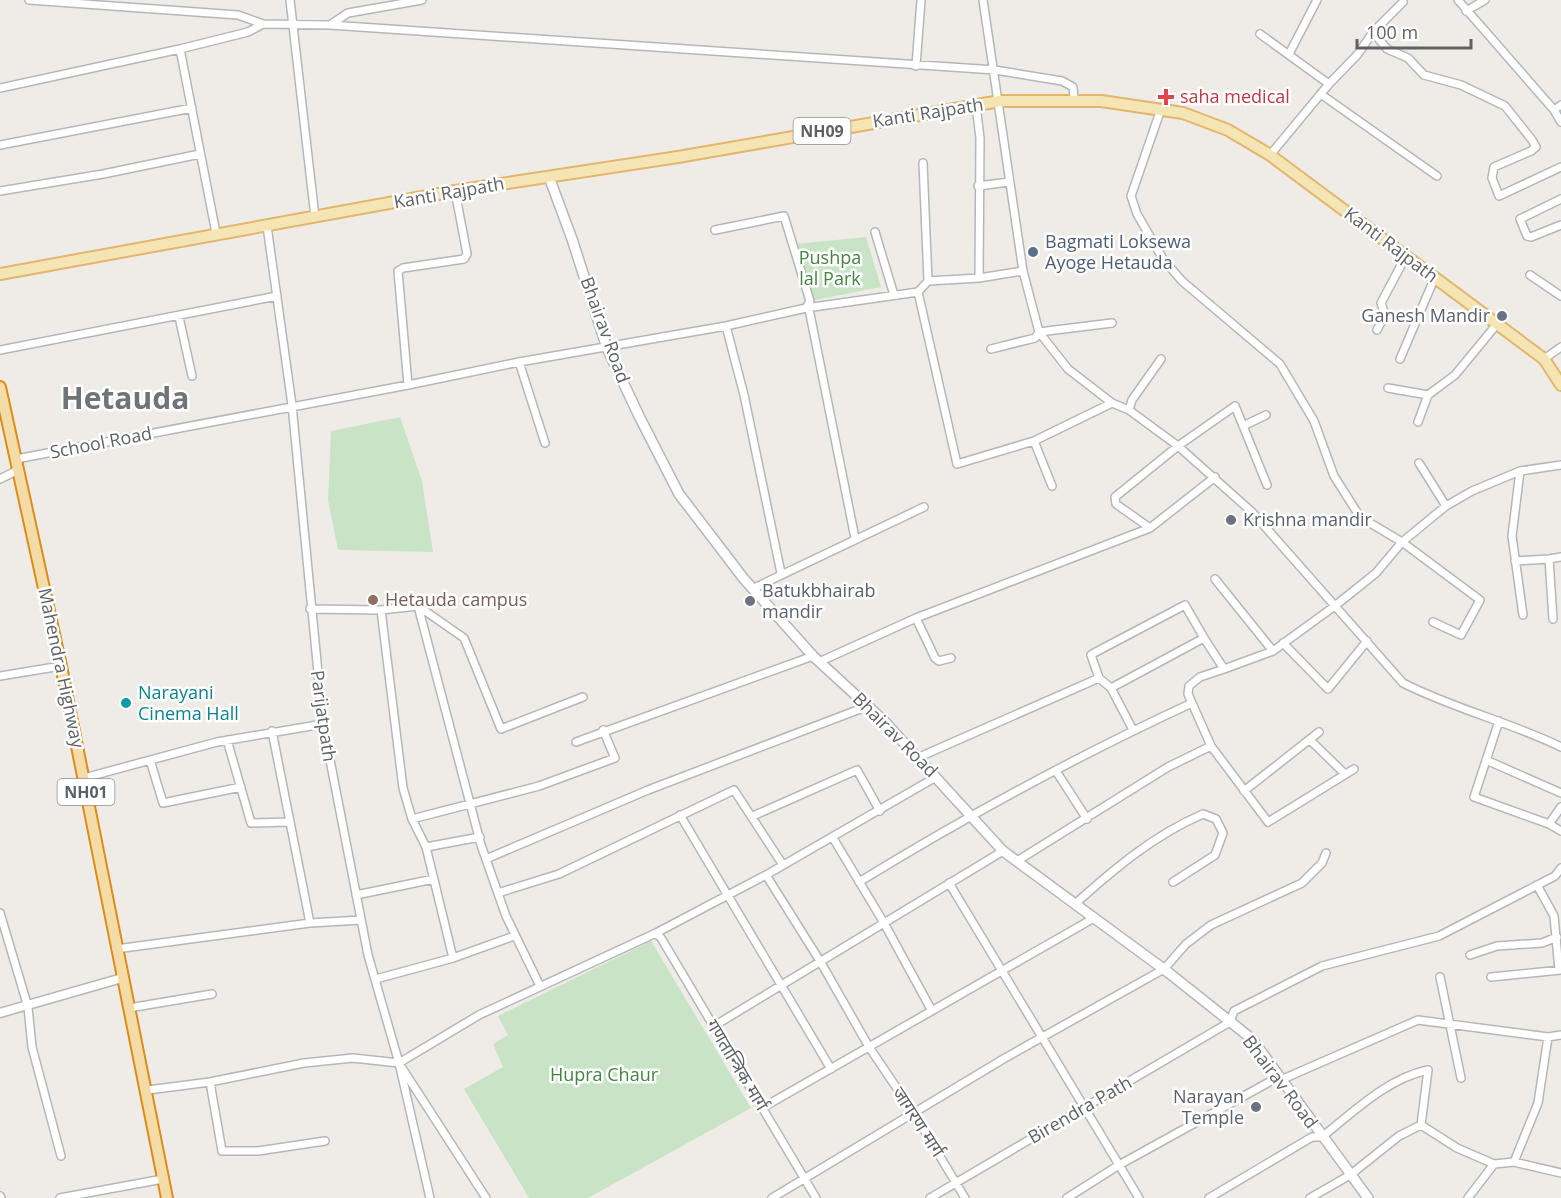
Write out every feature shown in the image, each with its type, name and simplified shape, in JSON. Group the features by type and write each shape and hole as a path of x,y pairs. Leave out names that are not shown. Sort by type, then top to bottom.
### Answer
{"highway":[{"name":"Mahendra Highway","path":"0,387 61,666 167,1198"}],"main road":[{"name":"Kanti Rajpath","path":"0,274 455,191 1000,101 1074,99 1183,113 1228,130 1270,155 1544,359 1561,385"},
{"name":"Bhairav Road","path":"549,177 572,239 607,348 679,494 752,589 816,659 868,706 1003,851 1164,969 1252,1039 1368,1198"}],"street":[{"path":"29,0 238,15 263,24 330,26 994,70 1062,81 1073,87 1074,99"},
{"path":"290,0 315,217"},
{"path":"330,26 348,13 422,0"},
{"path":"916,66 921,0"},
{"path":"983,0 1000,101 1023,270 1040,332 1068,369 1112,403 1129,411 1178,446 1215,477 1252,512 1403,683 1432,698 1499,721 1561,747"},
{"path":"1289,54 1317,0"},
{"path":"1458,0 1512,59 1554,110 1561,122"},
{"path":"1466,11 1485,0"},
{"path":"1270,155 1329,84 1358,54 1373,32 1403,2"},
{"path":"0,88 180,49 248,32 263,24"},
{"path":"1373,32 1387,49 1408,58 1424,75 1461,86 1505,106 1533,140 1536,147 1531,152 1494,167 1492,178 1499,196 1561,167"},
{"path":"1260,34 1329,84"},
{"path":"180,49 216,233"},
{"path":"1322,95 1437,176"},
{"path":"976,105 980,138 979,278"},
{"path":"1554,110 1561,105"},
{"path":"0,145 192,108"},
{"path":"1161,109 1131,196 1137,214 1163,259 1182,281 1280,364 1314,421 1334,476 1360,517 1402,542 1480,600 1461,635 1433,622"},
{"path":"0,191 92,176 200,154"},
{"path":"923,163 928,281"},
{"path":"978,186 1010,182"},
{"path":"408,385 398,271 403,268 464,259 467,254 455,191"},
{"path":"1561,199 1520,219 1523,229 1531,237 1561,225"},
{"path":"715,230 784,216 810,302 808,309 855,538"},
{"name":"Parijatpath","path":"267,226 292,405 310,609 323,724 356,895 399,1063 430,1198"},
{"path":"875,232 894,295"},
{"path":"1377,330 1385,315 1381,303 1406,256"},
{"path":"1023,270 979,278 928,281 918,292 957,464 1034,441 1112,403"},
{"path":"1530,274 1561,296"},
{"path":"1400,359 1435,277"},
{"name":"School Road","path":"2,476 17,465 292,405 808,309 918,292"},
{"path":"0,350 179,317 277,296"},
{"path":"179,317 192,376"},
{"path":"991,349 1035,338 1040,332 1112,323"},
{"path":"1418,422 1428,395 1455,375 1497,324"},
{"path":"726,326 744,395 782,573"},
{"path":"1544,359 1561,348"},
{"path":"1129,411 1132,400 1161,359"},
{"path":"519,362 545,443"},
{"path":"1388,388 1428,395"},
{"path":"1150,528 1116,504 1115,497 1178,446 1235,406 1267,485"},
{"path":"1243,426 1266,415"},
{"path":"1034,441 1052,486"},
{"path":"1419,463 1446,506"},
{"path":"1354,769 1270,822 1211,746 1188,694 1189,686 1200,678 1273,651 1376,573 1402,542 1446,506 1472,491 1520,471 1561,465"},
{"path":"1520,471 1512,536 1523,615"},
{"path":"576,741 816,659 1150,528 1215,477"},
{"path":"752,589 924,507"},
{"path":"1515,561 1561,557"},
{"path":"1549,559 1553,619"},
{"path":"1215,579 1273,651"},
{"path":"1133,730 1111,688 1099,678 1091,655 1094,652 1185,605 1224,669"},
{"path":"310,609 381,610 418,606 464,638 501,729 583,697"},
{"path":"418,606 486,859 514,936 540,986"},
{"path":"381,610 403,788 412,819 426,847 453,958"},
{"path":"916,618 935,658 939,661 951,658"},
{"path":"1111,688 1204,638"},
{"path":"1284,643 1328,689 1367,641"},
{"path":"0,676 61,666"},
{"path":"917,758 1099,678"},
{"path":"859,882 969,815 1133,730 1192,703"},
{"path":"486,859 648,790 868,706"},
{"path":"1499,721 1474,797 1561,831"},
{"path":"84,778 227,740 323,724"},
{"path":"412,819 539,786 615,758 603,730"},
{"path":"272,731 288,822 310,923"},
{"path":"1244,791 1319,732"},
{"path":"227,740 253,824 288,822"},
{"path":"1310,740 1345,774"},
{"path":"1017,861 1168,767 1211,746"},
{"path":"150,760 163,803 242,787"},
{"path":"1486,760 1561,793"},
{"path":"753,816 857,770 880,811"},
{"path":"1056,771 1087,819"},
{"path":"147,1090 210,1082 304,1063 353,1058 399,1063 479,1014 656,933 766,875 936,777"},
{"path":"498,892 559,874 734,790 783,865"},
{"path":"1548,824 1561,807"},
{"path":"1075,904 1119,864 1161,836 1203,814 1216,819 1223,834 1215,855 1173,882"},
{"path":"680,815 831,1069"},
{"path":"426,847 480,837"},
{"path":"833,838 884,923 932,1011"},
{"path":"714,1026 1003,851"},
{"path":"772,1198 1042,1038 1164,969 1186,944 1211,925 1302,882 1322,863 1326,853"},
{"name":"Birendra Path","path":"930,1198 1230,1022 1234,1011 1322,966 1439,936 1555,876 1561,868"},
{"name":"जागरण मार्ग","path":"766,875 820,962 868,1047 915,1115 965,1198"},
{"path":"356,895 434,879"},
{"path":"949,883 1139,1198"},
{"path":"1491,977 1560,970 1557,914 1537,885"},
{"path":"0,913 28,1007 32,1047 61,1155"},
{"path":"762,1108 1094,918"},
{"path":"116,950 310,923 362,920"},
{"name":"गणतान्त्रिक मार्ग","path":"656,933 662,938 816,1198"},
{"path":"376,979 453,958 514,936"},
{"path":"1470,955 1497,946 1542,943 1557,937"},
{"path":"1440,977 1461,1078"},
{"path":"0,1014 122,978"},
{"path":"129,1008 212,994"},
{"path":"1067,1198 1119,1165 1271,1081 1282,1079 1418,1020 1548,1037 1561,1035"},
{"path":"1514,1162 1539,1102 1548,1037"},
{"path":"399,1063 486,1198"},
{"path":"1209,1198 1312,1137 1322,1137 1398,1082 1428,1070 1421,1125"},
{"path":"210,1082 222,1151 258,1150 325,1141"},
{"path":"1421,1125 1458,1148 1494,1164 1514,1162 1561,1173"},
{"path":"1310,1198 1350,1174 1381,1148 1421,1125"},
{"path":"1468,1198 1494,1164"},
{"path":"60,1198 163,1179"}],"green space":[{"name":"Pushpa lal Park","path":"866,237 881,287 810,301 795,244"},
{"path":"400,417 422,481 433,552 338,550 328,500 331,431"},
{"name":"Hupra Chaur","path":"651,941 751,1108 588,1198 529,1198 464,1089 503,1067 493,1044 508,1035 498,1016"}],"place":[{"name":"saha medical","path":"1166,97"},
{"name":"Bagmati Loksewa Ayoge Hetauda","path":"1033,252"},
{"name":"Ganesh Mandir","path":"1502,316"},
{"name":"Krishna mandir","path":"1231,520"},
{"name":"Hetauda campus","path":"373,600"},
{"name":"Batukbhairab mandir","path":"750,601"},
{"name":"Narayani Cinema Hall","path":"126,703"},
{"name":"Narayan Temple","path":"1256,1107"}],"district":[{"name":"Hetauda","path":"125,399"}]}
